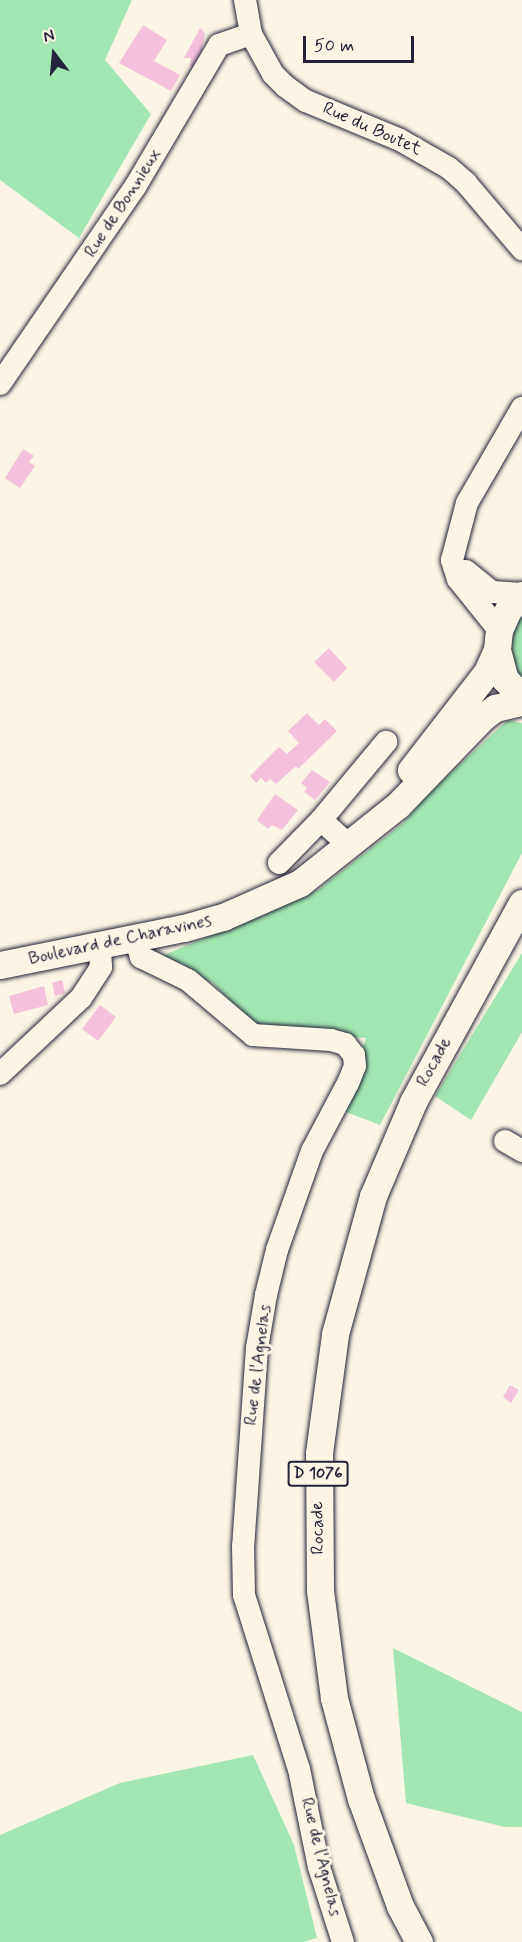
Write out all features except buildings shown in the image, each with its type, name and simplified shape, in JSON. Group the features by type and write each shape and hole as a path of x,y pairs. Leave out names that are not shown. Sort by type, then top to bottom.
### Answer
{"main road":[{"name":"Boulevard de Charavines","path":"355,840 487,672 508,610 522,594"},
{"name":"Boulevard de Charavines","path":"0,965 136,940 223,917 300,883 398,805 483,717 495,708 522,700 505,679 498,640"},
{"name":"Rocade","path":"418,1942 400,1906 361,1799 334,1698 320,1590 319,1453 335,1334 358,1240 391,1148 522,903"},
{"name":"Rocade","path":"460,1017 522,927"}],"street":[{"name":"Rue du Boutet","path":"245,0 251,34 273,74 285,86 306,100 425,152 449,168 466,183 522,249"},
{"name":"Rue de Bonnieux","path":"0,384 135,187 219,45 251,34"},
{"path":"498,640 453,569 457,536 468,503 522,408"},
{"path":"457,536 463,566 470,577 492,592 522,594"},
{"path":"279,863 321,820 386,742"},
{"path":"321,820 355,840"},
{"name":"Rue de l'Agnelas","path":"136,940 141,957 188,980 253,1035 331,1040 345,1044 354,1055 355,1066 348,1083 308,1162 277,1250 266,1295 256,1358 243,1546 244,1595 299,1769 319,1867 343,1942"},
{"path":"0,1074 81,998 101,967 100,946"}],"green space":[{"path":"0,0 132,0 105,60 151,114 79,238 0,180"},
{"path":"522,612 522,683 508,655 511,631"},
{"path":"508,720 522,723 522,853 380,1125 341,1110 366,1038 291,1032 249,1023 213,983 157,958 318,890 403,823 427,795"},
{"path":"522,953 522,1032 471,1120 435,1096"},
{"path":"393,1648 522,1712 522,1827 505,1827 406,1803"},
{"path":"253,1755 294,1845 317,1938 303,1942 0,1942 0,1835 120,1783"}]}
